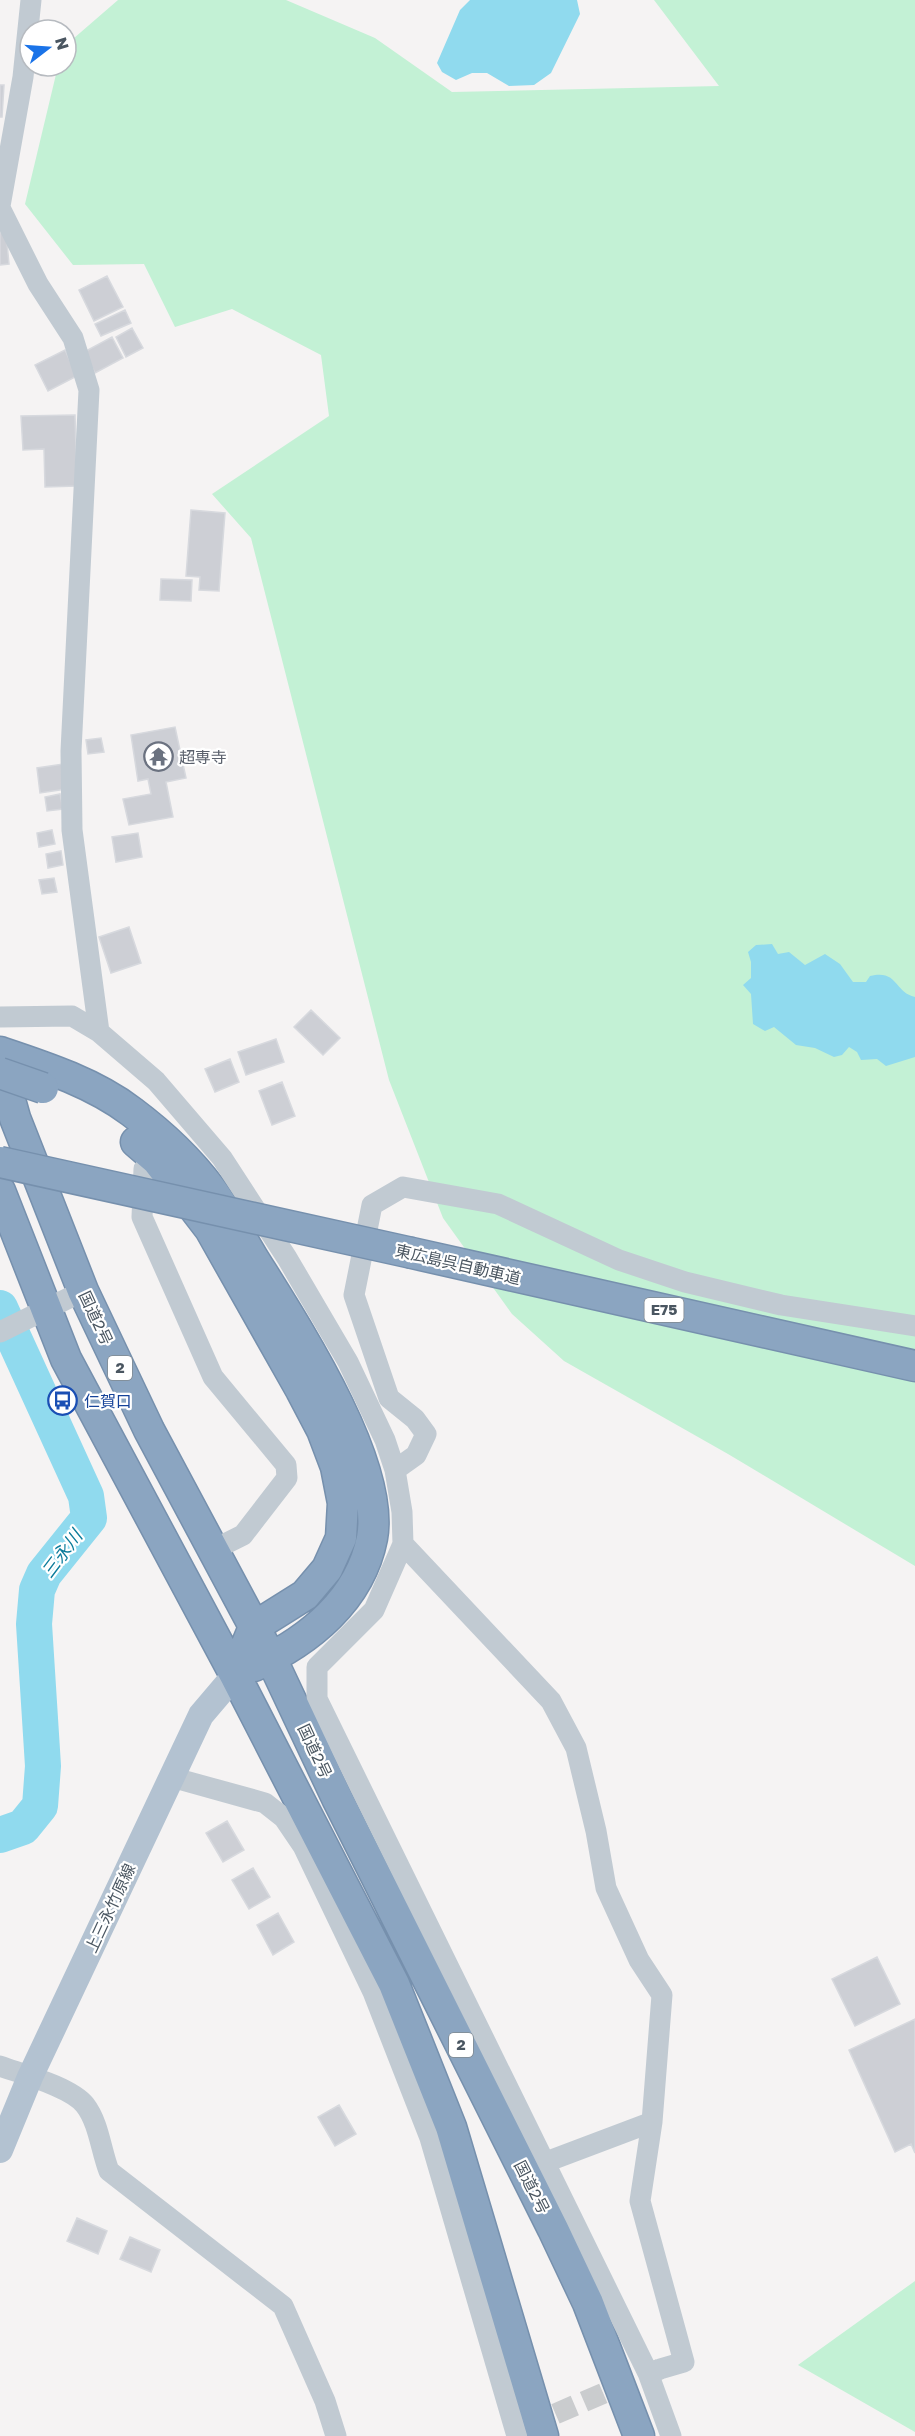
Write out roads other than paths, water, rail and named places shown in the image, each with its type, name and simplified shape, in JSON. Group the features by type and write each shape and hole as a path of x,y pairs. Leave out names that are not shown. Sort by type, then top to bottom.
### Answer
{"highway":[{"path":"0,1052 118,1127 157,1160 210,1229 322,1430 336,1467 343,1503 341,1538 327,1569 305,1595 254,1627 235,1675"},
{"name":"国道2号","path":"0,1064 15,1118 82,1291 149,1430 254,1627 347,1792 588,2303 639,2436"},
{"path":"0,1073 42,1077 88,1086 131,1111 174,1148 210,1188 282,1304 346,1421 364,1465 373,1500 372,1536 363,1567 348,1594 331,1617 272,1658 235,1675"},
{"name":"東広島呉自動車道","path":"0,1162 915,1366"},
{"name":"2","path":"0,1191 66,1359 235,1675 394,1984 425,2058 476,2204 521,2435"}],"main road":[{"name":"上三永竹原線","path":"0,2150 30,2077 201,1715 235,1675"}],"street":[{"path":"31,0 23,77 0,207 38,284 73,338 89,390 71,751 72,830 99,1032"},
{"path":"0,1017 72,1016 99,1032 165,1091 222,1158 287,1258 348,1362 385,1440 395,1470 402,1512 403,1544 374,1610 317,1667 317,1699 347,1792 546,2162 648,2373 671,2436"},
{"path":"156,1118 165,1091"},
{"path":"144,1169 142,1217 213,1377 286,1465 287,1478 243,1535 213,1550"},
{"path":"395,1470 416,1455 426,1434 415,1419 389,1398 354,1295 372,1205 403,1187 498,1204 619,1260 685,1282 781,1305 915,1326"},
{"path":"0,1332 82,1291"},
{"path":"403,1544 551,1701 576,1748 597,1831 606,1888 639,1960 662,1995 652,2122 640,2201 684,2362 660,2369"},
{"path":"171,1777 265,1803 284,1818 303,1846 373,1992 429,2138 521,2435"},
{"path":"0,2066 62,2089 85,2104 95,2126 100,2149 109,2171 283,2306 325,2401 336,2436"},
{"path":"546,2162 652,2122"}],"water":[{"path":"470,0 577,0 580,14 551,73 534,85 509,86 487,73 472,73 456,80 442,72 437,63 460,10"},
{"path":"772,944 778,954 789,952 805,965 825,954 840,964 853,982 866,982 870,976 879,975 891,978 903,991 915,997 915,1057 886,1066 877,1059 861,1060 857,1052 849,1047 842,1055 834,1057 815,1048 796,1045 774,1027 765,1031 753,1024 751,994 743,985 751,978 751,962 748,952 756,945"}],"waterway":[{"name":"三永川","path":"0,1308 86,1496 89,1518 44,1574 37,1590 34,1624 43,1766 40,1806 23,1827 0,1835"}],"tunnel":[{"path":"527,2426 660,2369"}],"place":[{"name":"超専寺","path":"158,757"},
{"name":"仁賀口","path":"63,1401"}]}
